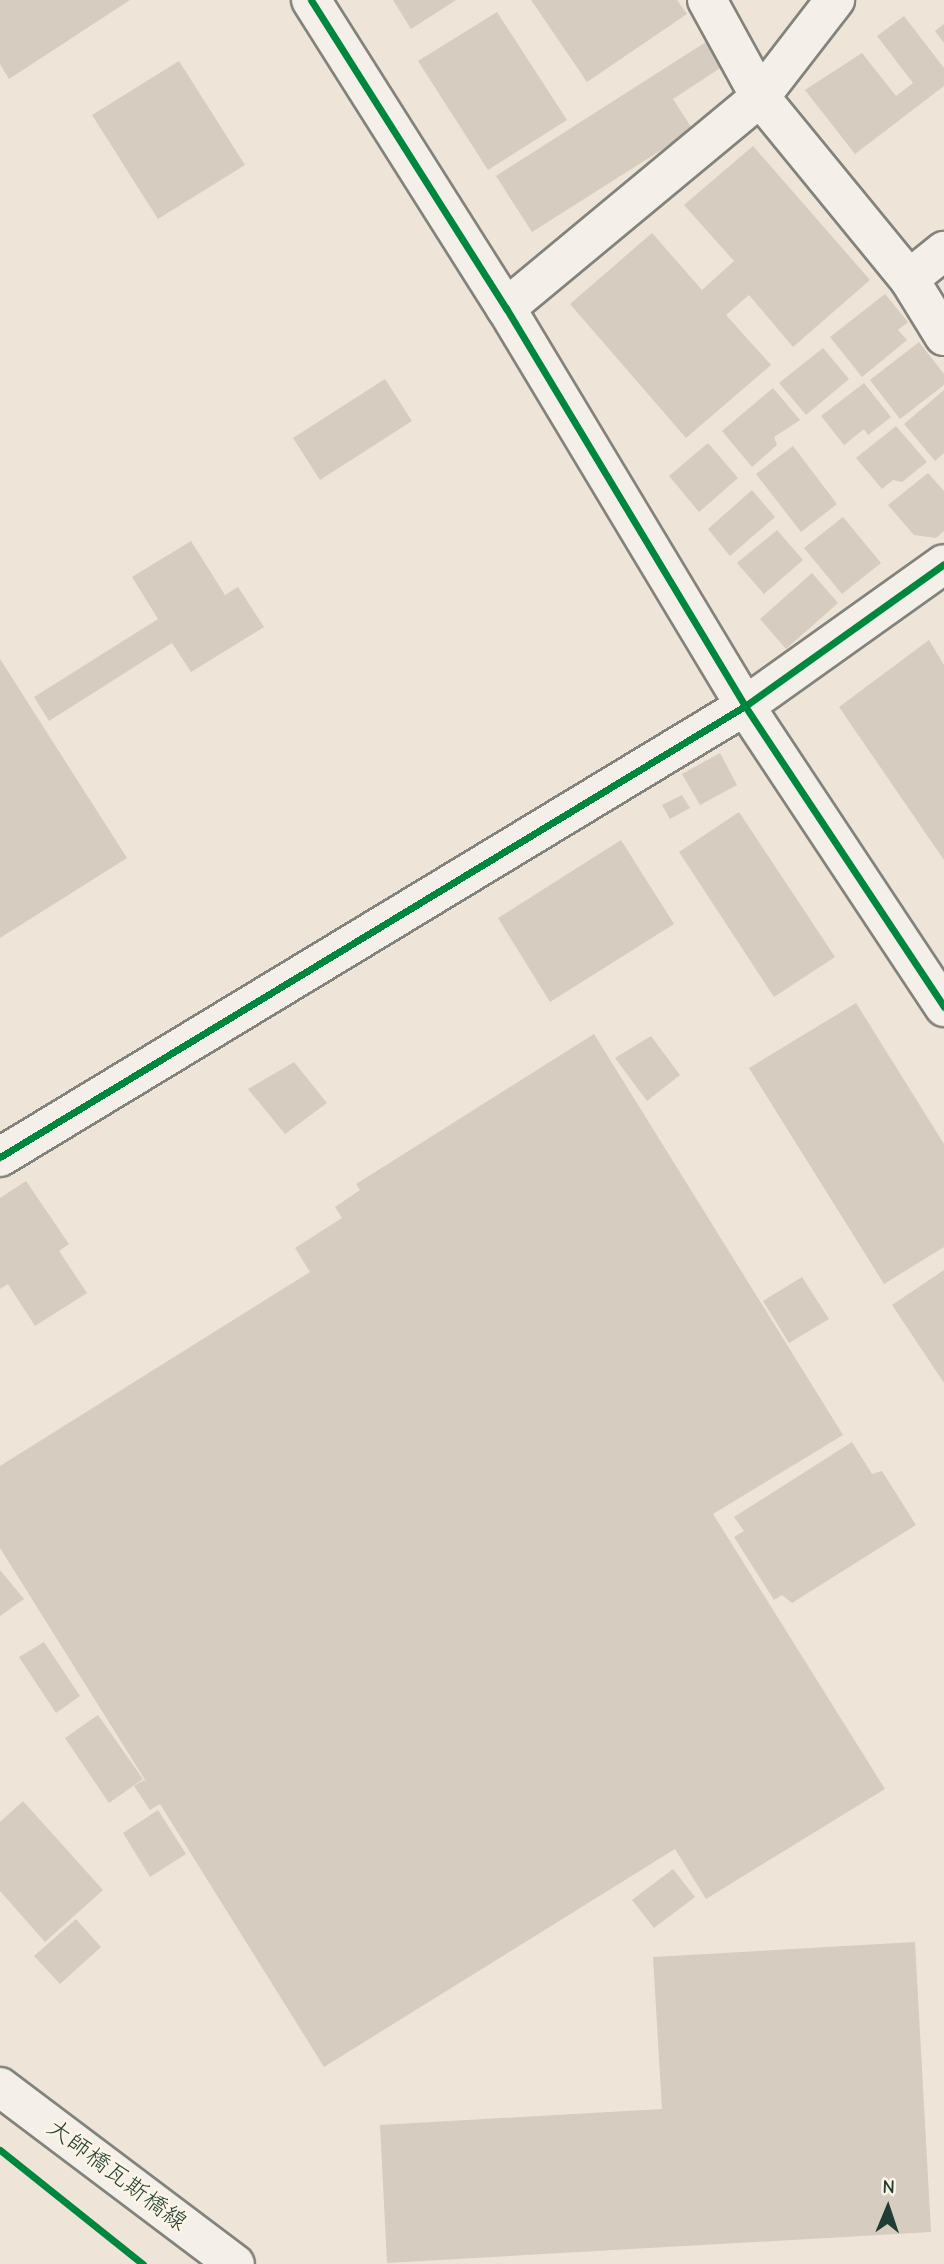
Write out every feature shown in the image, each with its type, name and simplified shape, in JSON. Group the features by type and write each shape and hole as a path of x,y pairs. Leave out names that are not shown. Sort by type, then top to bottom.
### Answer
{"street":[{"path":"311,0 506,308 745,706 944,1007"},
{"path":"707,0 760,97 909,279 944,336"},
{"path":"506,308 760,97 835,0"},
{"path":"909,279 944,251"},
{"path":"0,1157 745,706 944,564"},
{"name":"大師橋瓦斯橋線","path":"0,2087 235,2264"}],"building":[{"path":"0,0 130,0 9,79 0,64"},
{"path":"393,0 456,0 411,29"},
{"path":"531,0 677,0 687,14 587,82"},
{"path":"497,12 567,120 488,170 418,61"},
{"path":"904,16 944,68 944,86 855,154 805,90 862,53 896,96 913,83 877,36"},
{"path":"944,24 944,43 935,31"},
{"path":"709,40 725,65 673,99 693,130 532,232 496,176"},
{"path":"179,61 245,165 158,219 92,115"},
{"path":"753,146 870,280 793,347 749,295 726,315 771,365 686,438 570,304 652,233 702,290 734,261 684,205"},
{"path":"885,294 908,322 898,330 907,340 862,377 830,337"},
{"path":"919,342 944,374 944,385 900,419 870,380"},
{"path":"823,348 849,379 806,415 779,383"},
{"path":"385,379 412,421 320,480 293,438"},
{"path":"864,383 891,417 868,435 864,429 844,445 821,416"},
{"path":"773,388 800,420 774,437 777,445 752,467 722,431"},
{"path":"944,390 944,453 935,461 904,424"},
{"path":"896,426 927,462 902,482 893,480 882,489 856,458"},
{"path":"708,443 738,478 699,512 669,476"},
{"path":"793,446 837,504 801,532 756,474"},
{"path":"928,473 944,491 944,531 936,538 914,535 888,505"},
{"path":"752,490 775,517 730,556 708,529"},
{"path":"843,517 881,563 842,594 804,548"},
{"path":"777,530 803,560 764,594 737,563"},
{"path":"191,541 225,595 238,587 264,627 191,672 172,643 49,721 34,697 158,619 132,577"},
{"path":"812,573 838,603 786,649 760,619"},
{"path":"929,640 944,665 944,860 839,707"},
{"path":"0,659 127,858 0,938"},
{"path":"720,753 737,785 700,805 682,774"},
{"path":"682,795 690,808 670,819 662,805"},
{"path":"739,812 835,957 774,997 679,852"},
{"path":"621,840 674,924 550,1002 498,918"},
{"path":"856,1003 944,1144 944,1247 884,1284 749,1068"},
{"path":"594,1034 843,1435 713,1514 885,1789 706,1899 675,1849 324,2067 160,1804 150,1810 134,1786 144,1780 147,1783 0,1548 0,1466 310,1272 295,1248 342,1218 335,1207 360,1190 356,1184"},
{"path":"651,1036 680,1075 647,1101 615,1058"},
{"path":"294,1062 327,1103 285,1134 248,1089"},
{"path":"26,1181 69,1244 59,1251 87,1293 35,1326 8,1284 0,1289 0,1198"},
{"path":"944,1270 944,1383 892,1305"},
{"path":"802,1277 829,1319 789,1343 763,1301"},
{"path":"852,1442 872,1474 882,1471 916,1525 792,1603 782,1595 774,1600 734,1537 744,1531 734,1517"},
{"path":"0,1570 24,1599 0,1616"},
{"path":"44,1642 80,1696 56,1713 19,1657"},
{"path":"98,1715 143,1779 109,1803 65,1738"},
{"path":"23,1801 103,1890 45,1942 0,1891 0,1822"},
{"path":"158,1810 186,1854 150,1877 123,1833"},
{"path":"673,1869 695,1897 654,1928 632,1900"},
{"path":"76,1919 101,1947 60,1984 34,1956"},
{"path":"915,1942 931,2232 387,2263 380,2125 662,2109 653,1957"}],"cycle path":[{"path":"311,0 506,308 745,706 944,1007"},
{"path":"0,1157 745,706 944,564"},
{"path":"0,2150 143,2264"}]}
